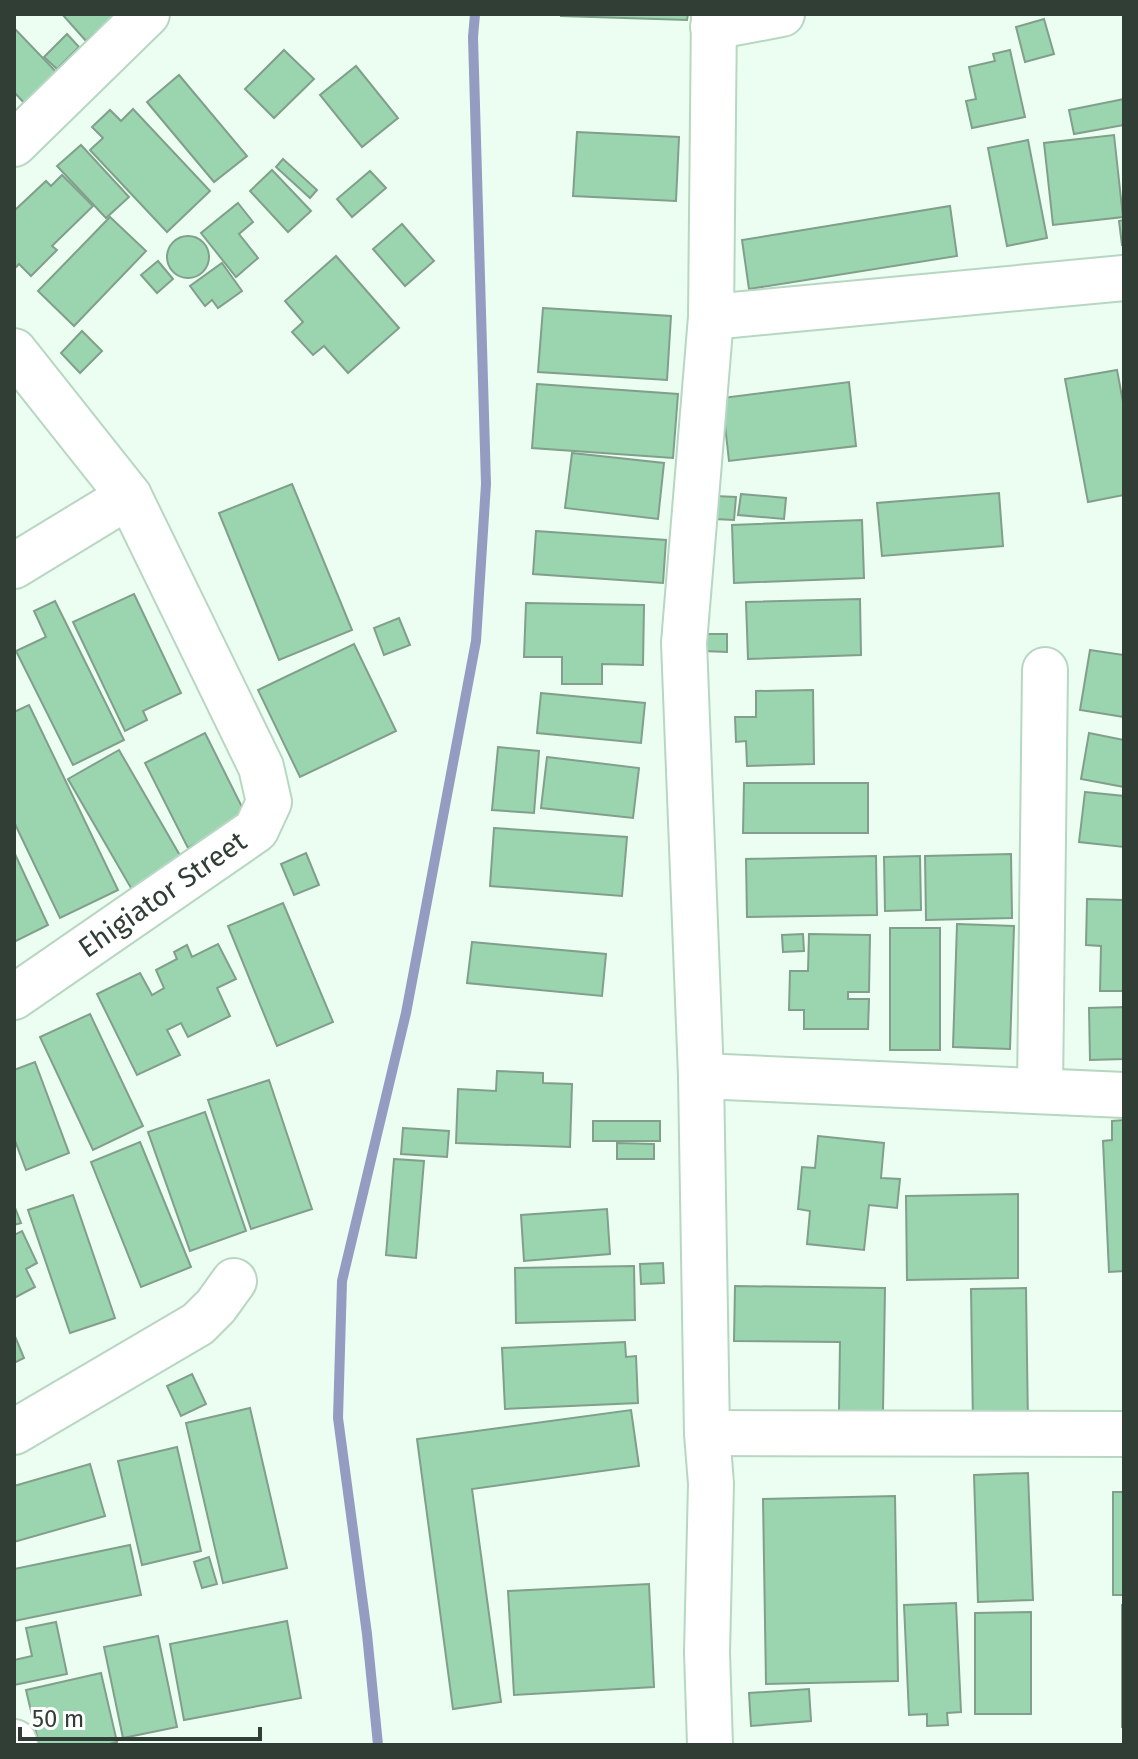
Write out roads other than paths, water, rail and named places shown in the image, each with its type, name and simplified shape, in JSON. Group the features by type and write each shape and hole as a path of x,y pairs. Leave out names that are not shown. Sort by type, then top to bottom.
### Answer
{"street":[{"path":"14,144 147,14"},
{"path":"710,1745 707,1652 711,1484 707,1433 701,1076 684,643 711,317 713,20 782,14"},
{"path":"711,317 1124,278"},
{"name":"Ehigiator Street","path":"14,351 129,496 261,767 269,802 256,830 14,997"},
{"path":"14,566 129,496"},
{"path":"1040,1090 1045,670"},
{"path":"701,1076 1124,1095"},
{"path":"14,1432 198,1324 234,1281"},
{"path":"707,1433 1124,1434"}],"waterway":[{"path":"378,1745 367,1634 338,1418 342,1281 406,1013 476,641 486,484 473,37 475,14"}]}
